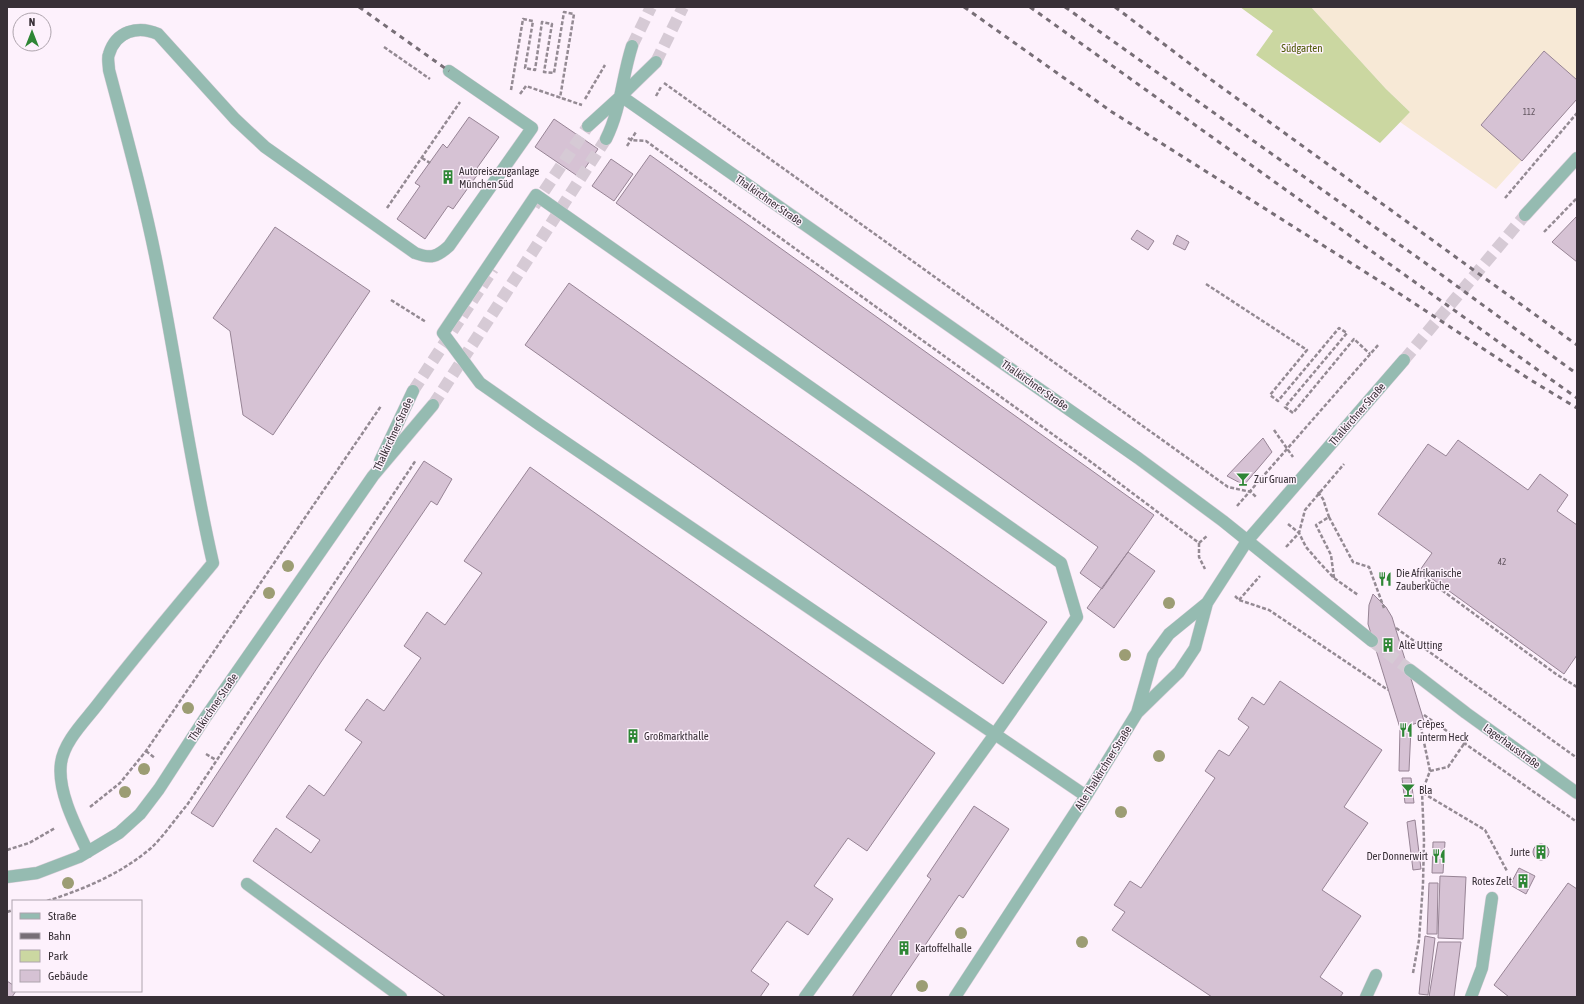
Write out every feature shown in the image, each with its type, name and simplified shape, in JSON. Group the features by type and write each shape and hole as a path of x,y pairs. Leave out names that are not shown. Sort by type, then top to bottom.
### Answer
{"street":[{"path":"88,852 64,796 60,763 63,753 71,739 121,674 213,563 203,519 159,275 138,178 109,70 108,55 114,42 124,34 135,30 148,30 158,34 235,119 264,147 415,253 424,256 441,254 449,246 532,128 449,71"},
{"path":"606,138 612,127 621,96 627,62 632,46"},
{"path":"588,126 656,62"},
{"name":"Thalkirchner Straße","path":"621,96 1138,458 1248,541 1404,360"},
{"path":"1524,215 1577,158"},
{"path":"806,997 995,734 1077,618 1061,563 536,195 443,333 480,383 540,425 995,734 1086,796"},
{"name":"Thalkirchner Straße","path":"373,476 413,391"},
{"name":"Thalkirchner Straße","path":"7,877 37,872 79,857 119,833 140,814 373,476 432,405"},
{"path":"1248,541 1372,641"},
{"name":"Alte Thalkirchner Straße","path":"955,997 1086,796 1137,713 1153,656 1168,634 1207,603 1248,541"},
{"path":"1137,713 1179,672 1195,648 1207,603"},
{"name":"Lagerhausstraße","path":"1410,670 1466,713 1577,793"},
{"path":"247,884 401,997"},
{"path":"1471,997 1482,968 1492,898"},
{"path":"1366,997 1376,975"}],"path":[{"path":"512,89 523,19 533,21 525,68 534,70 542,22 552,24 544,72 554,73 564,12 574,14 560,98"},
{"path":"384,47 432,81"},
{"path":"578,111 608,59"},
{"path":"664,83 1228,487 1250,492 1379,344"},
{"path":"522,91 526,86 582,105"},
{"path":"375,225 461,101"},
{"path":"1506,198 1577,113"},
{"path":"631,140 646,141 1087,459 1199,543"},
{"path":"422,158 430,163"},
{"path":"1544,232 1577,198"},
{"path":"1206,284 1307,350 1270,395 1278,401 1339,328 1347,334 1285,407 1293,413 1354,340 1370,354"},
{"path":"391,300 443,333"},
{"path":"7,850 29,843 73,818 94,805 120,783 146,751 382,406"},
{"path":"50,900 79,890 125,867 152,847 187,805 420,454"},
{"path":"1345,462 1305,510 1299,533 1306,547 1334,578 1358,595"},
{"path":"1334,578 1331,555 1316,525 1330,517 1352,562 1369,566 1384,608"},
{"path":"1273,562 1240,600 1269,610 1388,690"},
{"path":"1413,569 1556,674 1577,687"},
{"path":"1396,628 1577,758"},
{"path":"1424,715 1577,822"},
{"path":"1413,973 1419,940 1423,876 1424,840 1422,792 1430,771 1421,728"},
{"path":"1430,771 1448,767 1462,747"},
{"path":"201,750 216,760"},
{"path":"146,751 160,762"},
{"path":"1422,792 1485,830 1507,871"}],"shaded area":[{"path":"1311,7 1577,7 1577,99 1496,189 1400,122 1410,112 1386,89"}],"green space":[{"name":"Südgarten","path":"1240,7 1311,7 1386,89 1410,112 1380,143 1256,55 1273,31"}],"building":[{"path":"1544,51 1577,80 1577,99 1522,161 1481,125"},
{"name":"Autoreisezuganlage München Süd","path":"469,117 499,137 477,168 480,171 453,209 448,206 425,239 397,219 420,186 415,183 443,144 447,148"},
{"path":"554,119 598,149 579,177 535,147"},
{"path":"650,155 1154,515 1102,589 1080,573 1098,547 616,203"},
{"path":"611,159 633,174 614,201 592,186"},
{"path":"1577,216 1577,262 1552,242"},
{"path":"275,227 370,291 273,435 243,415 230,331 213,318"},
{"path":"1137,230 1154,241 1148,250 1131,239"},
{"path":"1177,235 1189,242 1185,250 1173,244"},
{"path":"569,283 1047,622 1003,684 525,345"},
{"path":"1263,438 1272,452 1244,485 1227,476"},
{"path":"1458,440 1528,490 1540,474 1568,495 1557,511 1577,525 1577,655 1564,674 1420,570 1432,553 1378,514 1428,444 1446,456"},
{"path":"424,461 452,479 437,505 431,501 321,662 213,827 191,813"},
{"name":"Großmarkthalle","path":"530,467 935,753 867,851 848,838 814,886 833,899 808,935 787,921 751,971 769,984 760,997 446,997 253,861 276,828 311,853 320,840 286,817 309,785 324,796 362,742 345,730 367,699 384,711 421,658 404,646 427,612 445,625 482,573 464,561"},
{"path":"1128,552 1155,571 1114,628 1087,608"},
{"name":"Alte Utting","path":"1373,594 1386,607 1392,617 1424,721 1400,728 1368,624 1369,605"},
{"path":"1280,681 1382,750 1344,807 1368,823 1322,890 1361,916 1320,977 1343,993 1340,997 1212,997 1112,930 1125,912 1114,905 1130,881 1141,888 1215,778 1205,771 1219,750 1229,756 1249,727 1238,719 1252,697 1264,705"},
{"path":"1400,728 1411,728 1409,771 1399,771"},
{"path":"1402,778 1411,778 1414,803 1405,803"},
{"name":"Kartoffelhalle","path":"974,806 1009,829 963,898 959,895 890,997 852,997 931,879 927,876"},
{"path":"1415,820 1421,869 1413,870 1407,822"},
{"path":"1433,842 1445,842 1443,873 1432,873"},
{"name":"Jurte","path":"1541,844 1547,846 1549,852 1547,858 1541,860 1535,858 1533,852 1535,846"},
{"name":"Rotes Zelt","path":"1519,868 1535,876 1526,894 1510,885"},
{"path":"1440,876 1466,877 1463,939 1438,938"},
{"path":"1429,883 1438,883 1437,934 1427,934"},
{"path":"1568,883 1577,889 1577,997 1509,997 1494,985"},
{"path":"1425,936 1435,938 1428,995 1419,994"},
{"path":"1438,942 1461,942 1454,997 1429,997"},
{"path":"7,981 12,984 12,992 15,992 12,997 7,997"}],"tunnel":[{"path":"632,46 651,7"},
{"path":"656,62 683,7"},
{"path":"534,206 588,126"},
{"path":"433,405 606,139"},
{"path":"1404,360 1525,215"},
{"path":"413,391 493,269"},
{"path":"1372,641 1410,670"}],"railway":[{"path":"359,7 449,71"},
{"path":"964,7 1112,112 1400,294 1529,379 1577,408"},
{"path":"1030,7 1577,398"},
{"path":"1065,7 1424,262 1577,374"},
{"path":"1115,7 1206,76 1577,345"}],"place":[{"name":"Autoreisezuganlage München Süd","path":"448,177"},
{"name":"Zur Gruam","path":"1243,479"},
{"name":"Die Afrikanische Zauberküche","path":"1385,579"},
{"name":"Alte Utting","path":"1388,645"},
{"name":"Crêpes unterm Heck","path":"1406,730"},
{"name":"Großmarkthalle","path":"633,736"},
{"name":"Bla","path":"1408,790"},
{"name":"Jurte","path":"1541,852"},
{"name":"Der Donnerwirt","path":"1439,856"},
{"name":"Rotes Zelt","path":"1523,881"},
{"name":"Kartoffelhalle","path":"904,948"}]}
